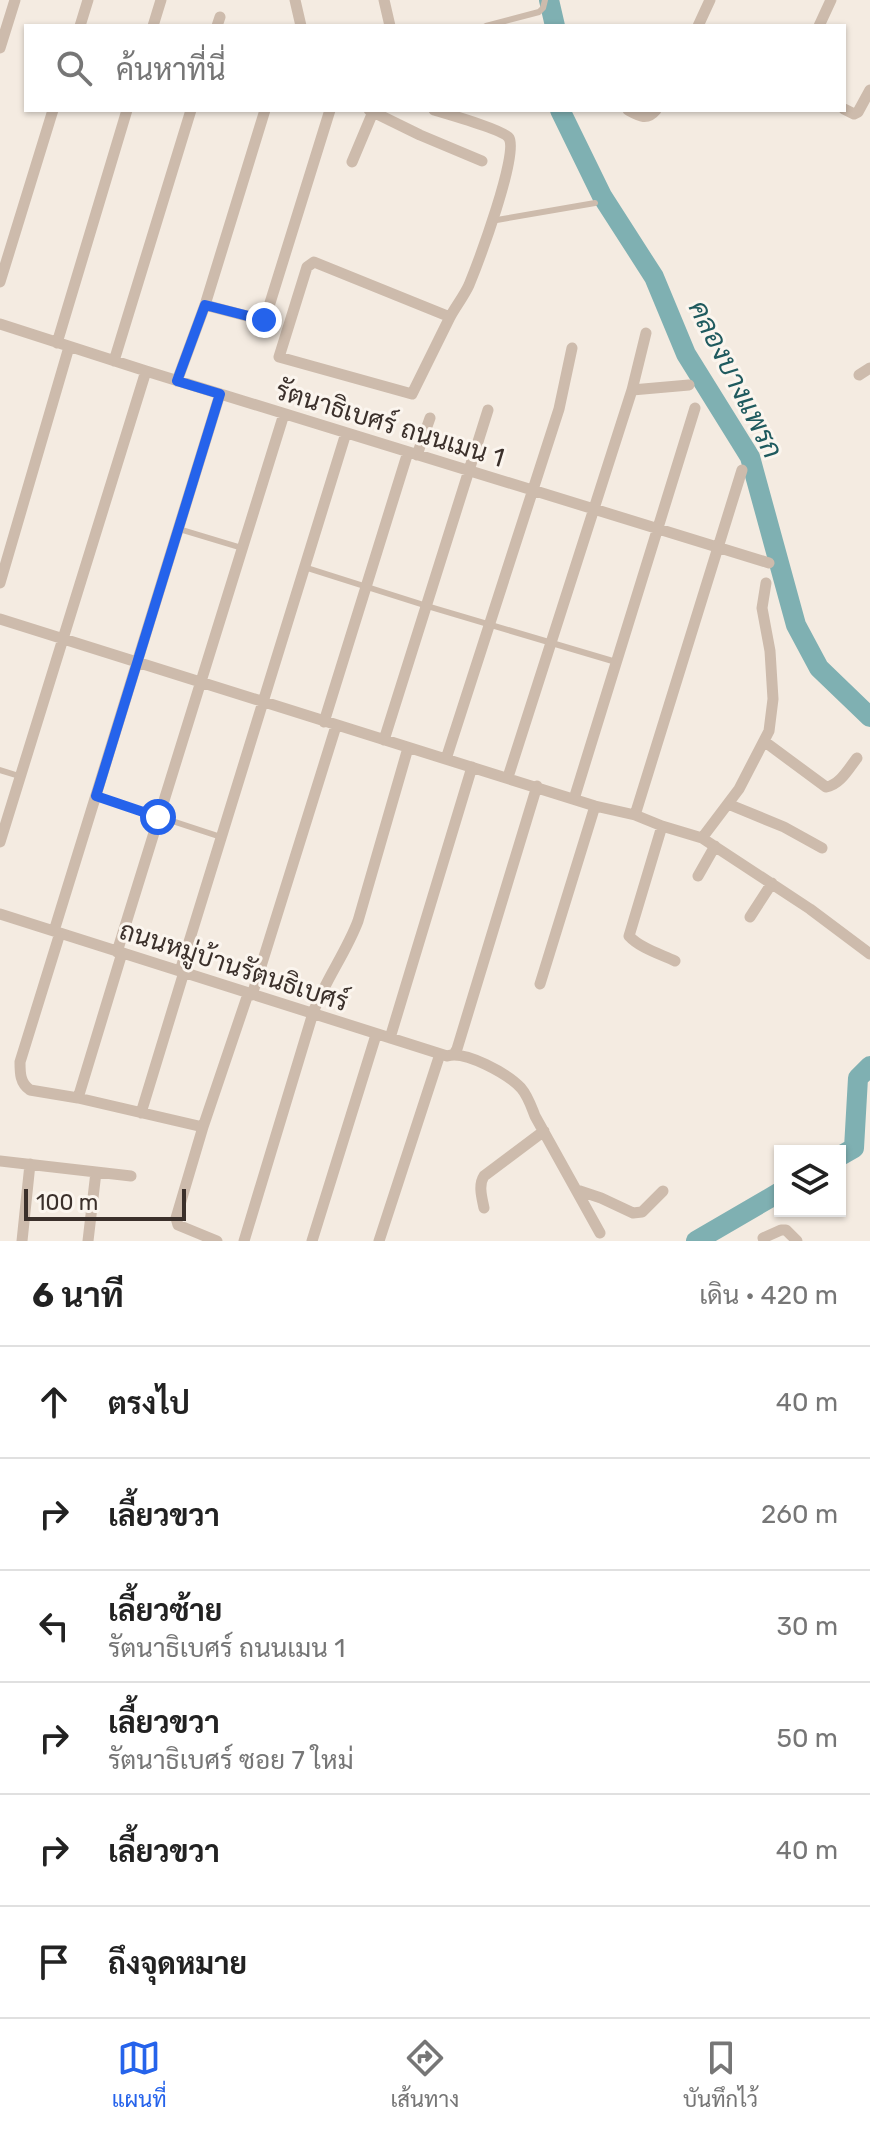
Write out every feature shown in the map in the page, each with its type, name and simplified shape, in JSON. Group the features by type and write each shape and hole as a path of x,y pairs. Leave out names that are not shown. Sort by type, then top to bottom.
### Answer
{"street":[{"path":"1,41 15,0"},
{"path":"83,24 88,0"},
{"path":"154,24 161,0"},
{"path":"295,0 301,24"},
{"path":"384,0 390,24"},
{"path":"699,24 710,0"},
{"path":"820,24 831,0"},
{"path":"846,110 854,114 858,112 869,94"},
{"path":"0,282 52,112"},
{"path":"0,583 126,112"},
{"path":"114,361 190,112"},
{"path":"177,381 205,305 264,112"},
{"path":"205,305 265,319 329,112"},
{"path":"352,162 371,112"},
{"path":"373,112 482,161"},
{"path":"440,112 507,134 511,141 511,155 468,287 412,394 279,357 307,267 314,262 450,317"},
{"path":"633,112 645,117 654,112"},
{"name":"รัตนาธิเบศร์ ถนนเมน 1","path":"0,324 769,563"},
{"path":"508,777 632,390 646,333"},
{"path":"446,759 559,409 572,348"},
{"path":"859,375 870,368"},
{"path":"1,836 146,371"},
{"path":"632,390 689,385"},
{"path":"203,1127 30,1090 22,1081 20,1062 96,796 220,394"},
{"path":"574,799 695,408"},
{"path":"384,740 488,410"},
{"path":"78,1098 158,817 284,414"},
{"path":"217,1241 178,1225 176,1218 203,1127 250,994 330,724 367,586 412,454 430,418"},
{"path":"141,1113 221,837 346,433"},
{"path":"635,815 742,470"},
{"path":"702,838 739,789 769,731 773,699 770,651 762,608 766,583"},
{"path":"0,619 702,838 772,883 870,954"},
{"path":"765,742 826,787 832,787 857,758"},
{"path":"244,1241 313,1013 358,921 408,748"},
{"path":"390,1038 472,767"},
{"path":"454,1054 537,786"},
{"path":"728,804 784,827 822,848"},
{"path":"540,984 595,806"},
{"path":"662,826 629,936 638,944 675,961"},
{"path":"698,876 715,846"},
{"path":"750,917 772,883"},
{"name":"ถนนหมู่บ้านรัตนธิเบศร์","path":"0,914 376,1035 487,1065 511,1079 528,1098 600,1233"},
{"path":"312,1241 376,1035"},
{"path":"379,1241 440,1054"},
{"path":"484,1208 480,1186 484,1176 544,1131"},
{"path":"0,1161 131,1176"},
{"path":"22,1241 30,1164"},
{"path":"88,1241 96,1172"},
{"path":"577,1190 633,1213 642,1212 663,1191"},
{"path":"763,1238 786,1230 797,1241"}],"lane":[{"path":"494,24 539,12 545,0"},
{"path":"491,221 595,203"},
{"path":"179,529 242,548"},
{"path":"304,567 616,662"},
{"path":"0,770 19,776"},
{"path":"96,796 221,837"}],"waterway":[{"name":"คลองบางแพรก","path":"549,0 555,24"},
{"name":"คลองบางแพรก","path":"561,112 602,196 654,277 686,354 750,457 796,625 819,668 870,717"},
{"name":"คลองบางแพรก","path":"846,1153 854,1148 858,1078 870,1066"},
{"name":"คลองบางแพรก","path":"696,1241 774,1196"}],"route":[{"path":"158,817 96,796 220,394 177,381 205,305 264,320"}]}
